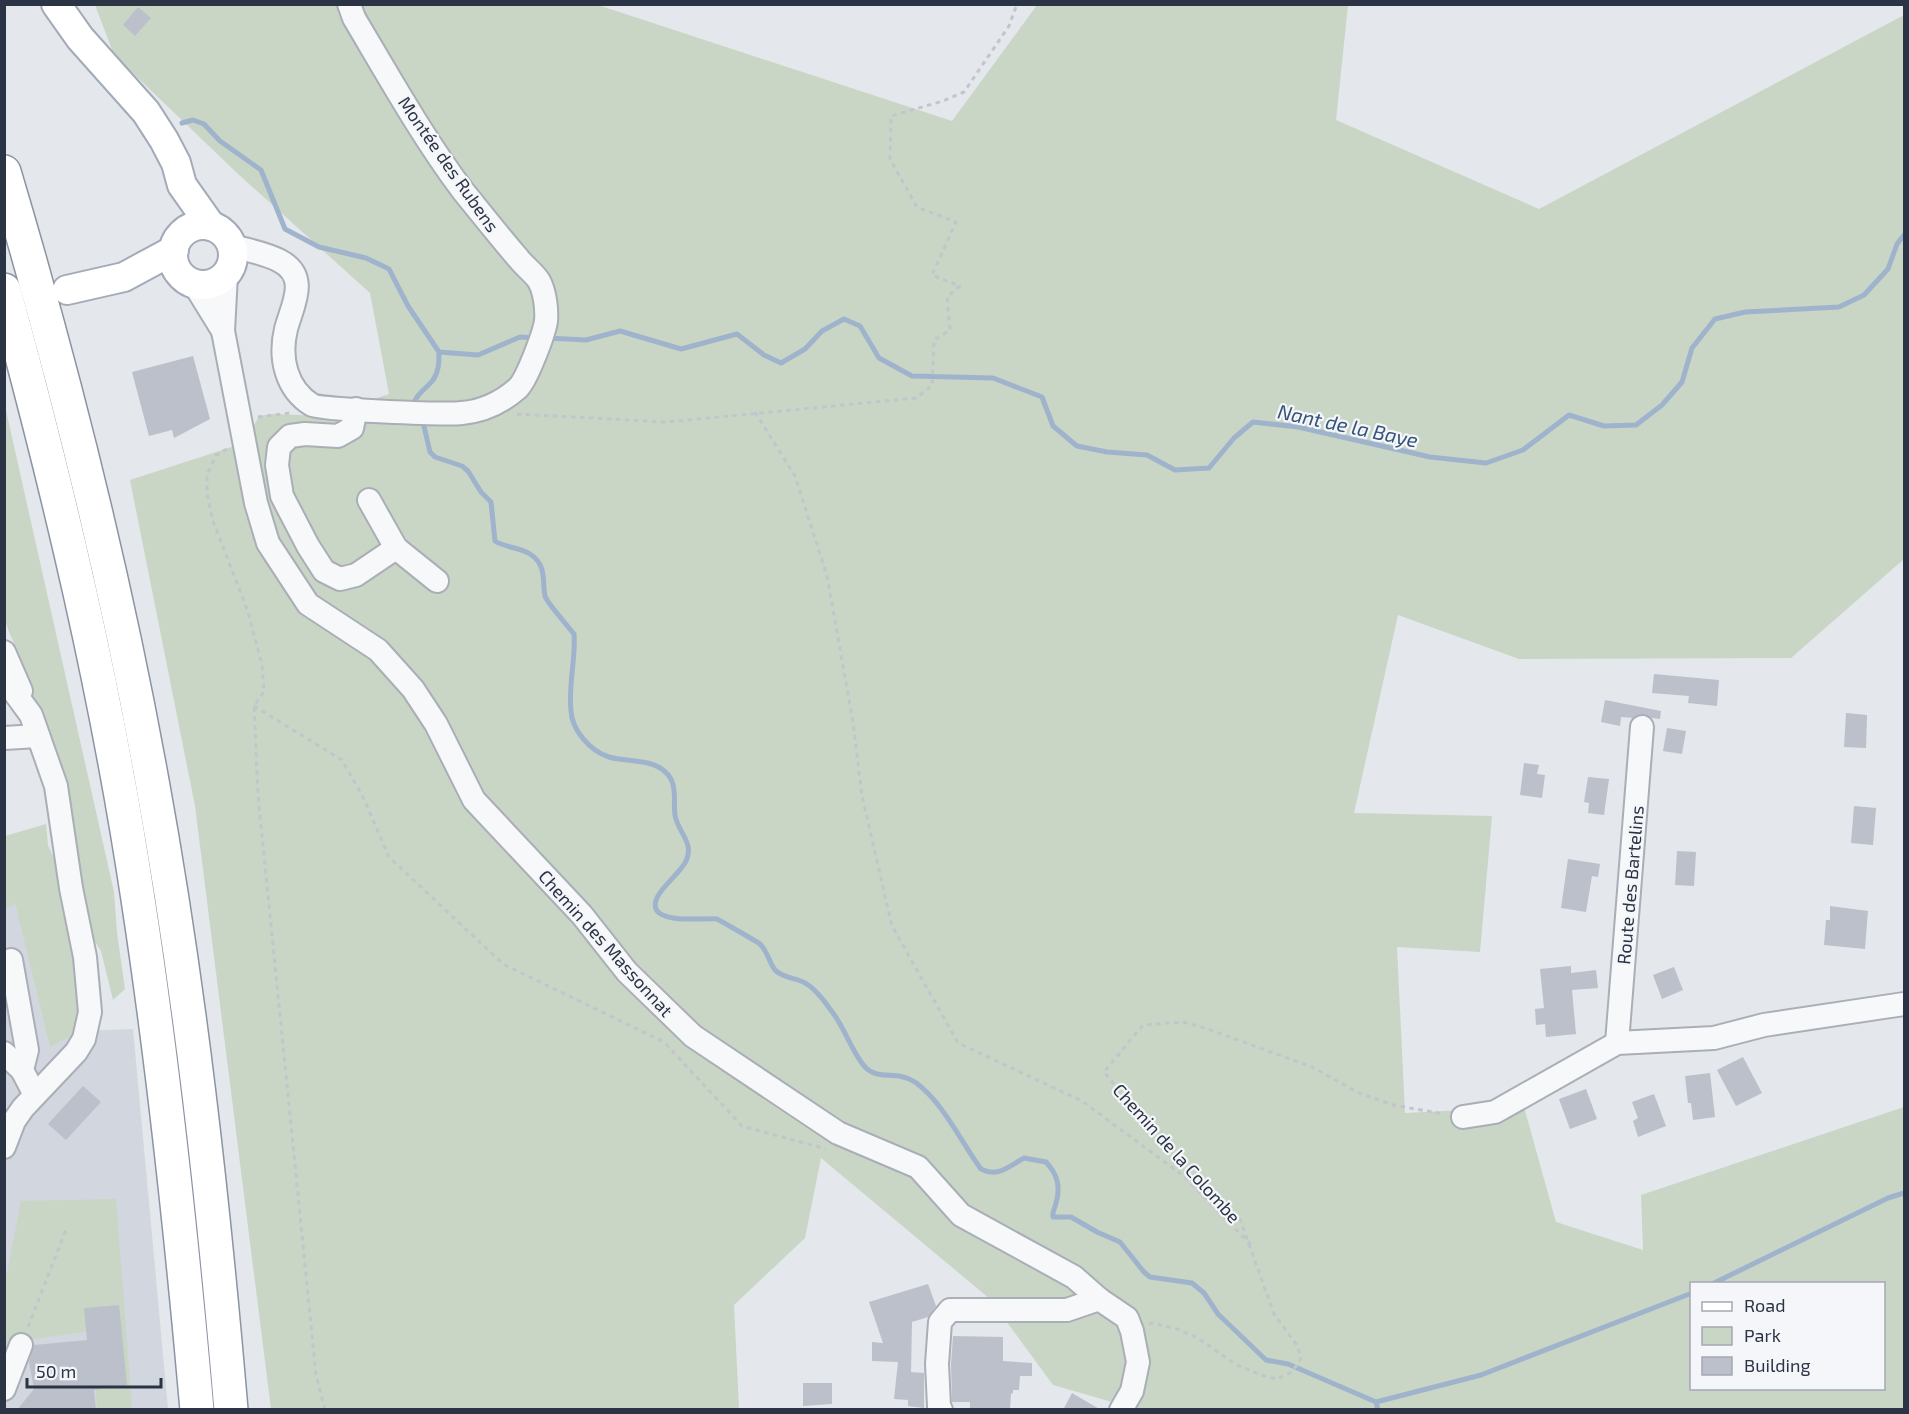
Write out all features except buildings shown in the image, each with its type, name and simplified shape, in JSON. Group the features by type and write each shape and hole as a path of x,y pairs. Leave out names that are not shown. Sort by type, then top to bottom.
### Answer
{"highway":[{"path":"4,172 30,259 87,474 150,770 198,1081 231,1410"},
{"path":"4,290 54,478 81,594 103,700 138,896 165,1091 197,1410"}],"main road":[{"path":"56,4 80,38 146,112 176,163 182,185 182,261"},
{"path":"182,185 211,226 226,236 229,262 211,284 182,261"},
{"path":"182,261 196,226 211,226"},
{"path":"67,290 182,261"}],"street":[{"name":"Montée des Rubens","path":"349,4 354,18 416,123 463,190 539,282 546,303 546,322 533,359 520,386 499,402 481,411"},
{"path":"229,262 265,255 281,261 293,274 298,289 286,330 286,369 291,386 314,407 456,414 481,411"},
{"name":"Chemin des Massonnat","path":"182,261 223,331"},
{"name":"Chemin des Massonnat","path":"229,262 223,331 256,503 268,543 308,604 378,650 413,689 436,724 474,800 582,915 627,972 693,1036 838,1133 918,1167 961,1215 1074,1277 1126,1318 1132,1331 1138,1362 1132,1391 1121,1410"},
{"path":"356,409 352,428 338,436 305,434 290,436 279,447 277,465 282,496 324,571 340,579 356,575 396,548"},
{"path":"369,500 396,548 437,581"},
{"path":"4,652 35,725 56,786 71,888 85,957 90,1012 84,1039 14,1121 4,1147"},
{"path":"4,678 35,725"},
{"path":"4,738 35,725"},
{"name":"Route des Bartelins","path":"1617,1043 1642,728"},
{"path":"11,960 27,1050 22,1070"},
{"path":"1463,1117 1495,1112 1617,1043 1714,1038 1764,1026 1905,1004"},
{"path":"4,1053 22,1070 35,1095"},
{"path":"939,1408 937,1364 940,1322 950,1310 1067,1310 1099,1299"},
{"path":"4,1389 21,1346"}],"path":[{"path":"481,411 533,416 667,422 916,398 932,386 934,340 950,330 947,297 960,286 932,275 956,222 917,207 890,159 891,116 943,101 964,92 1009,26 1017,4"},
{"path":"253,418 280,413 309,413 314,407"},
{"path":"756,412 795,476 827,576 853,722 862,796 892,926 957,1043 1082,1101 1185,1177 1251,1246"},
{"path":"244,440 216,455 207,475 207,493 213,521 248,612 262,665 264,692 254,706 258,795 316,1375 325,1410"},
{"path":"254,706 342,760 363,797 389,857 503,964 664,1042 742,1126 820,1149 831,1150"},
{"name":"Chemin de la Colombe","path":"1132,1331 1152,1323 1177,1329 1198,1338 1235,1364 1277,1379 1290,1373 1299,1363 1301,1356 1296,1344 1274,1314 1240,1219 1186,1164 1139,1106 1122,1094 1104,1072 1143,1025 1182,1022 1208,1029 1312,1067 1359,1093 1393,1105 1463,1117"},
{"path":"21,1346 67,1227"}],"shaded area":[{"path":"15,902 50,1046 81,1031 133,1029 168,1409 5,1409 4,910"}],"green space":[{"path":"95,5 598,5 952,121 1037,5 1348,5 1336,120 1539,209 1904,15 1904,559 1791,658 1519,659 1398,615 1354,813 1492,816 1480,952 1397,947 1405,1113 1524,1107 1556,1222 1643,1250 1641,1195 1904,1107 1904,1409 1136,1409 1053,1385 990,1299 821,1158 805,1238 734,1305 739,1409 271,1409 195,806 130,480 253,440 251,431 259,416 273,414 325,416 389,394 370,293 237,173 114,55"},
{"path":"5,406 114,892 125,989 113,1000 101,951 83,923 71,888 16,648 6,621 4,606"},
{"path":"46,824 48,845 60,872 79,994 81,1031 50,1047 15,903 5,910 5,836"},
{"path":"116,1199 132,1409 97,1409 91,1331 13,1342 5,1365 5,1284 21,1201"}],"waterway":[{"name":"Nant de la Baye","path":"182,123 193,120 204,124 220,141 261,170 285,229 319,247 366,258 389,269 408,306 439,352 478,355 520,337 535,338"},
{"name":"Nant de la Baye","path":"547,338 586,340 620,331 681,349 737,334 764,355 781,363 805,349 822,331 844,319 860,326 879,358 912,376 993,378 1042,397 1053,426 1077,446 1107,452 1147,455 1175,470 1209,468 1234,438 1253,422 1298,427 1430,457 1486,463 1523,450 1569,415 1604,426 1636,425 1662,405 1682,382 1692,348 1715,319 1745,312 1839,307 1864,295 1888,269 1897,244 1904,235"},
{"path":"413,406 418,395 435,377 439,352"},
{"path":"421,419 430,452 435,457 462,466 491,502 495,541 526,552 539,563 543,573 545,596 574,634 570,701 572,718 578,732 589,745 602,754 659,767 666,772 673,783 676,821 687,843 688,855 683,866 657,897 656,909 674,918 717,919 760,944 776,971 806,983 819,995 837,1019 865,1067 876,1074 909,1078 925,1090 943,1111 981,1169 998,1172 1024,1158 1046,1162 1053,1171 1058,1186 1053,1217 1071,1217 1120,1242 1150,1277 1192,1283 1204,1293 1218,1314 1266,1360 1288,1364 1376,1402 1378,1410"},
{"path":"1716,1282 1888,1198 1904,1193"},
{"path":"1376,1402 1481,1375 1690,1294"}]}
